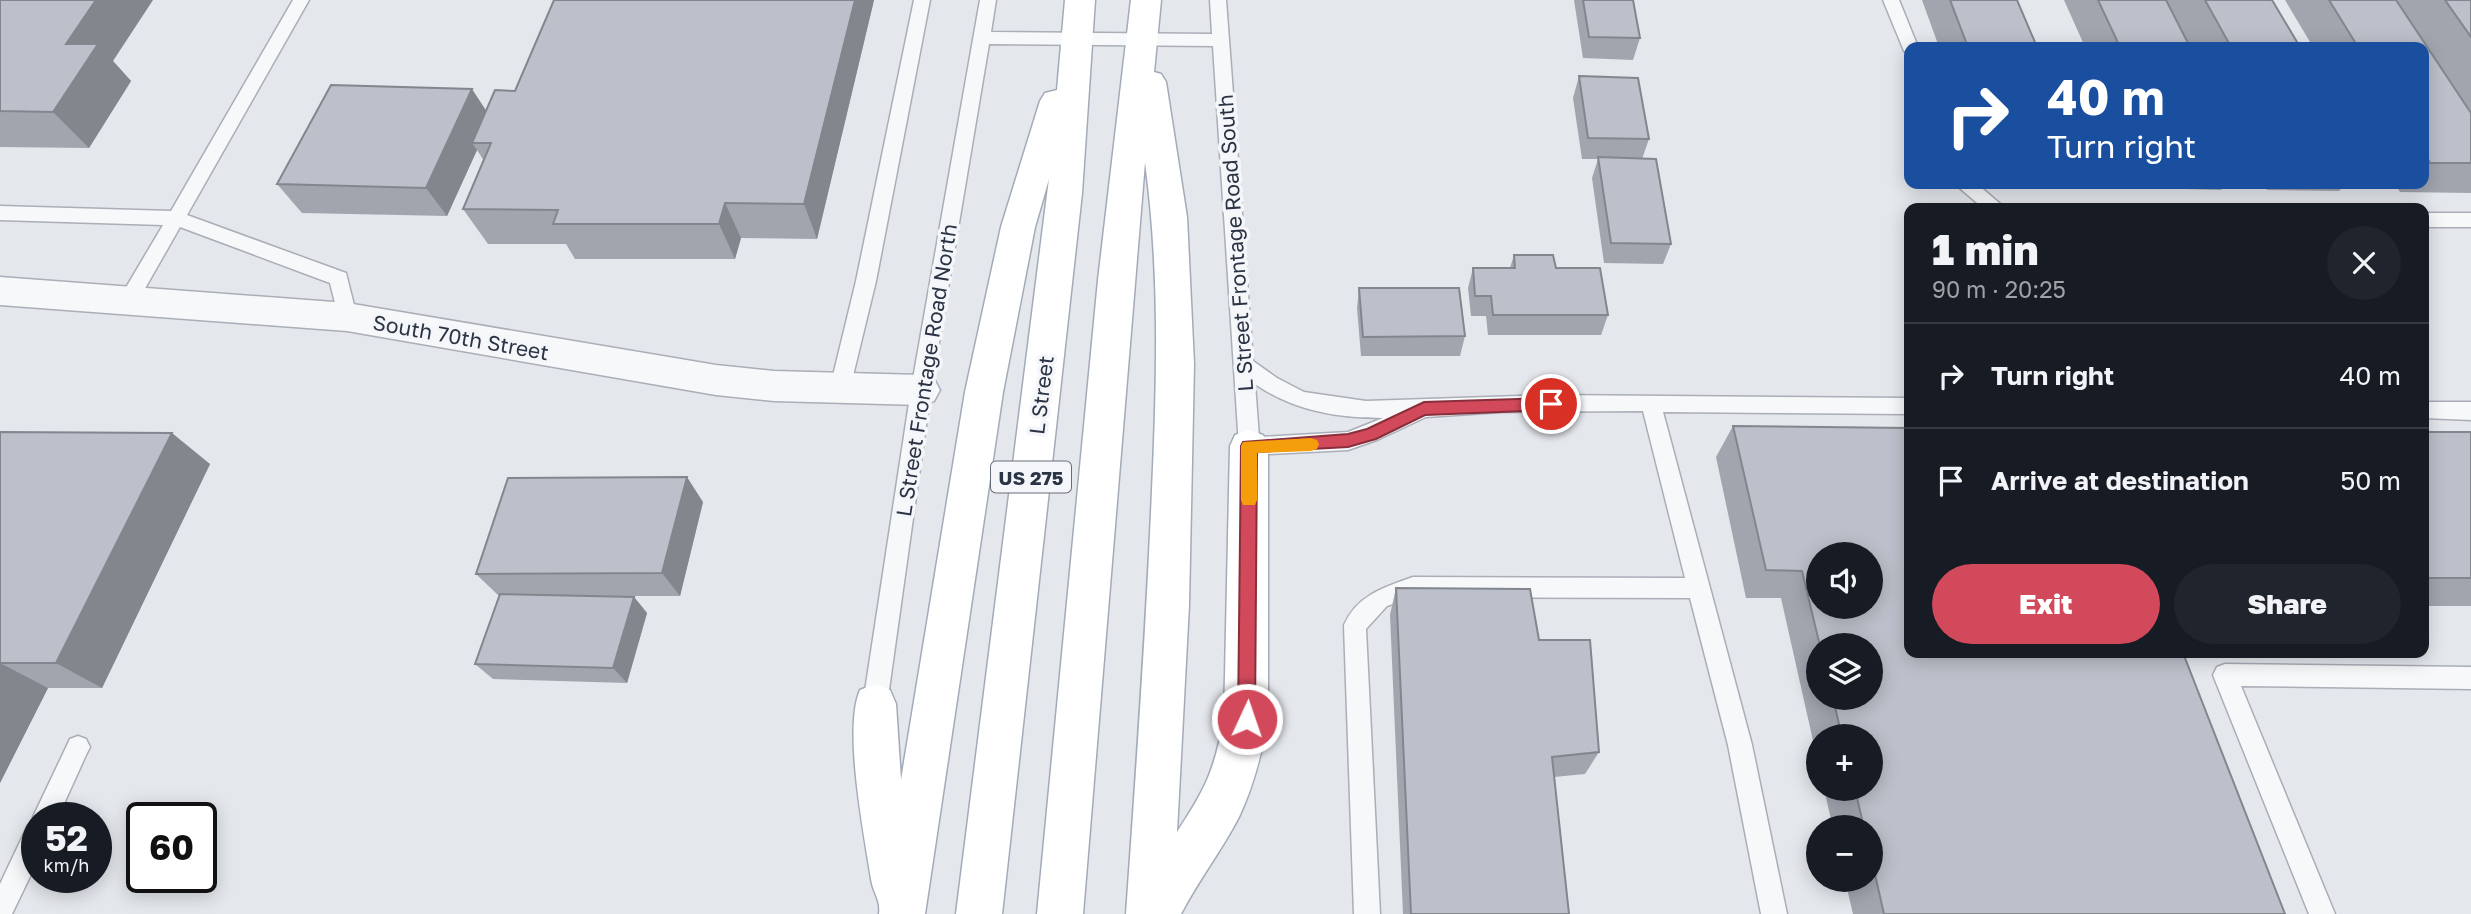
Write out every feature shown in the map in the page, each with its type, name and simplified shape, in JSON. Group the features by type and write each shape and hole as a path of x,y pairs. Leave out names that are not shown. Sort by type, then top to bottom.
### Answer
{"main road":[{"name":"L Street","path":"979,914 1065,193 1080,0"},
{"name":"US 275","path":"1060,914 1116,280 1146,0"},
{"path":"901,914 984,392 1003,296 1018,227 1075,39"},
{"path":"1142,40 1169,205 1176,364 1168,605 1149,914"},
{"path":"1156,914 1183,863 1222,803 1238,762 1247,719 1249,446"},
{"path":"875,704 879,784 901,914"}],"street":[{"name":"South 70th Street","path":"0,291 347,317 716,380 921,390"}],"lane":[{"path":"128,300 301,0"},
{"path":"840,388 866,281 922,0"},
{"name":"L Street Frontage Road North","path":"875,704 921,390 988,0"},
{"name":"L Street Frontage Road South","path":"1218,0 1249,446"},
{"path":"1891,0 1908,42"},
{"path":"981,38 1222,40"},
{"path":"1971,189 1989,203"},
{"path":"0,213 176,218 339,278 347,317"},
{"path":"2429,220 2471,220"},
{"path":"1243,364 1283,394 1344,408 1424,409 1502,404 1904,406"},
{"path":"1651,404 1740,746 1774,914"},
{"path":"1249,446 1348,441 1424,409"},
{"path":"2429,410 2471,411"},
{"path":"1367,914 1355,625 1379,599 1413,587 1697,588"},
{"path":"2322,914 2225,676 2471,678"},
{"path":"52,802 78,747"},
{"path":"0,912 21,868"}],"building":[{"path":"0,0 96,0 66,44 98,44 53,112 0,111"},
{"path":"554,0 855,0 804,204 725,203 719,224 553,224 558,210 463,209 491,143 472,143 495,90 515,91"},
{"path":"1583,0 1633,0 1640,38 1589,37"},
{"path":"1950,0 2017,0 2035,42 1966,42"},
{"path":"2098,0 2166,0 2187,42 2118,42"},
{"path":"2205,0 2272,0 2297,42 2228,42"},
{"path":"2329,0 2396,0 2424,42 2355,42"},
{"path":"2445,0 2471,0 2471,37"},
{"path":"2429,50 2471,113 2471,163 2430,163"},
{"path":"1579,76 1638,78 1649,139 1588,138"},
{"path":"331,85 472,89 426,188 277,184"},
{"path":"1598,157 1656,159 1671,244 1611,243"},
{"path":"1514,255 1553,255 1556,268 1600,268 1608,315 1493,315 1491,296 1475,296 1473,268 1515,268"},
{"path":"1359,288 1459,288 1465,336 1363,337"},
{"path":"1733,426 1904,428 1904,658 2185,658 2285,914 1884,914 1879,892 1883,892 1883,815 1861,815 1858,801 1883,801 1883,724 1839,724 1836,710 1883,710 1883,633 1817,633 1814,619 1883,619 1883,542 1806,542 1806,588 1802,571 1766,570"},
{"path":"0,432 172,433 56,663 0,663"},
{"path":"2429,432 2471,432 2471,578 2429,578"},
{"path":"687,477 662,573 476,574 508,478"},
{"path":"1396,588 1530,589 1539,640 1590,640 1599,752 1552,757 1569,914 1411,914"},
{"path":"500,594 634,597 613,668 475,664"}],"slow traffic":[{"path":"1249,500 1249,446 1311,444"}],"route":[{"path":"1247,719 1249,446 1348,441 1424,409 1551,404"}]}
